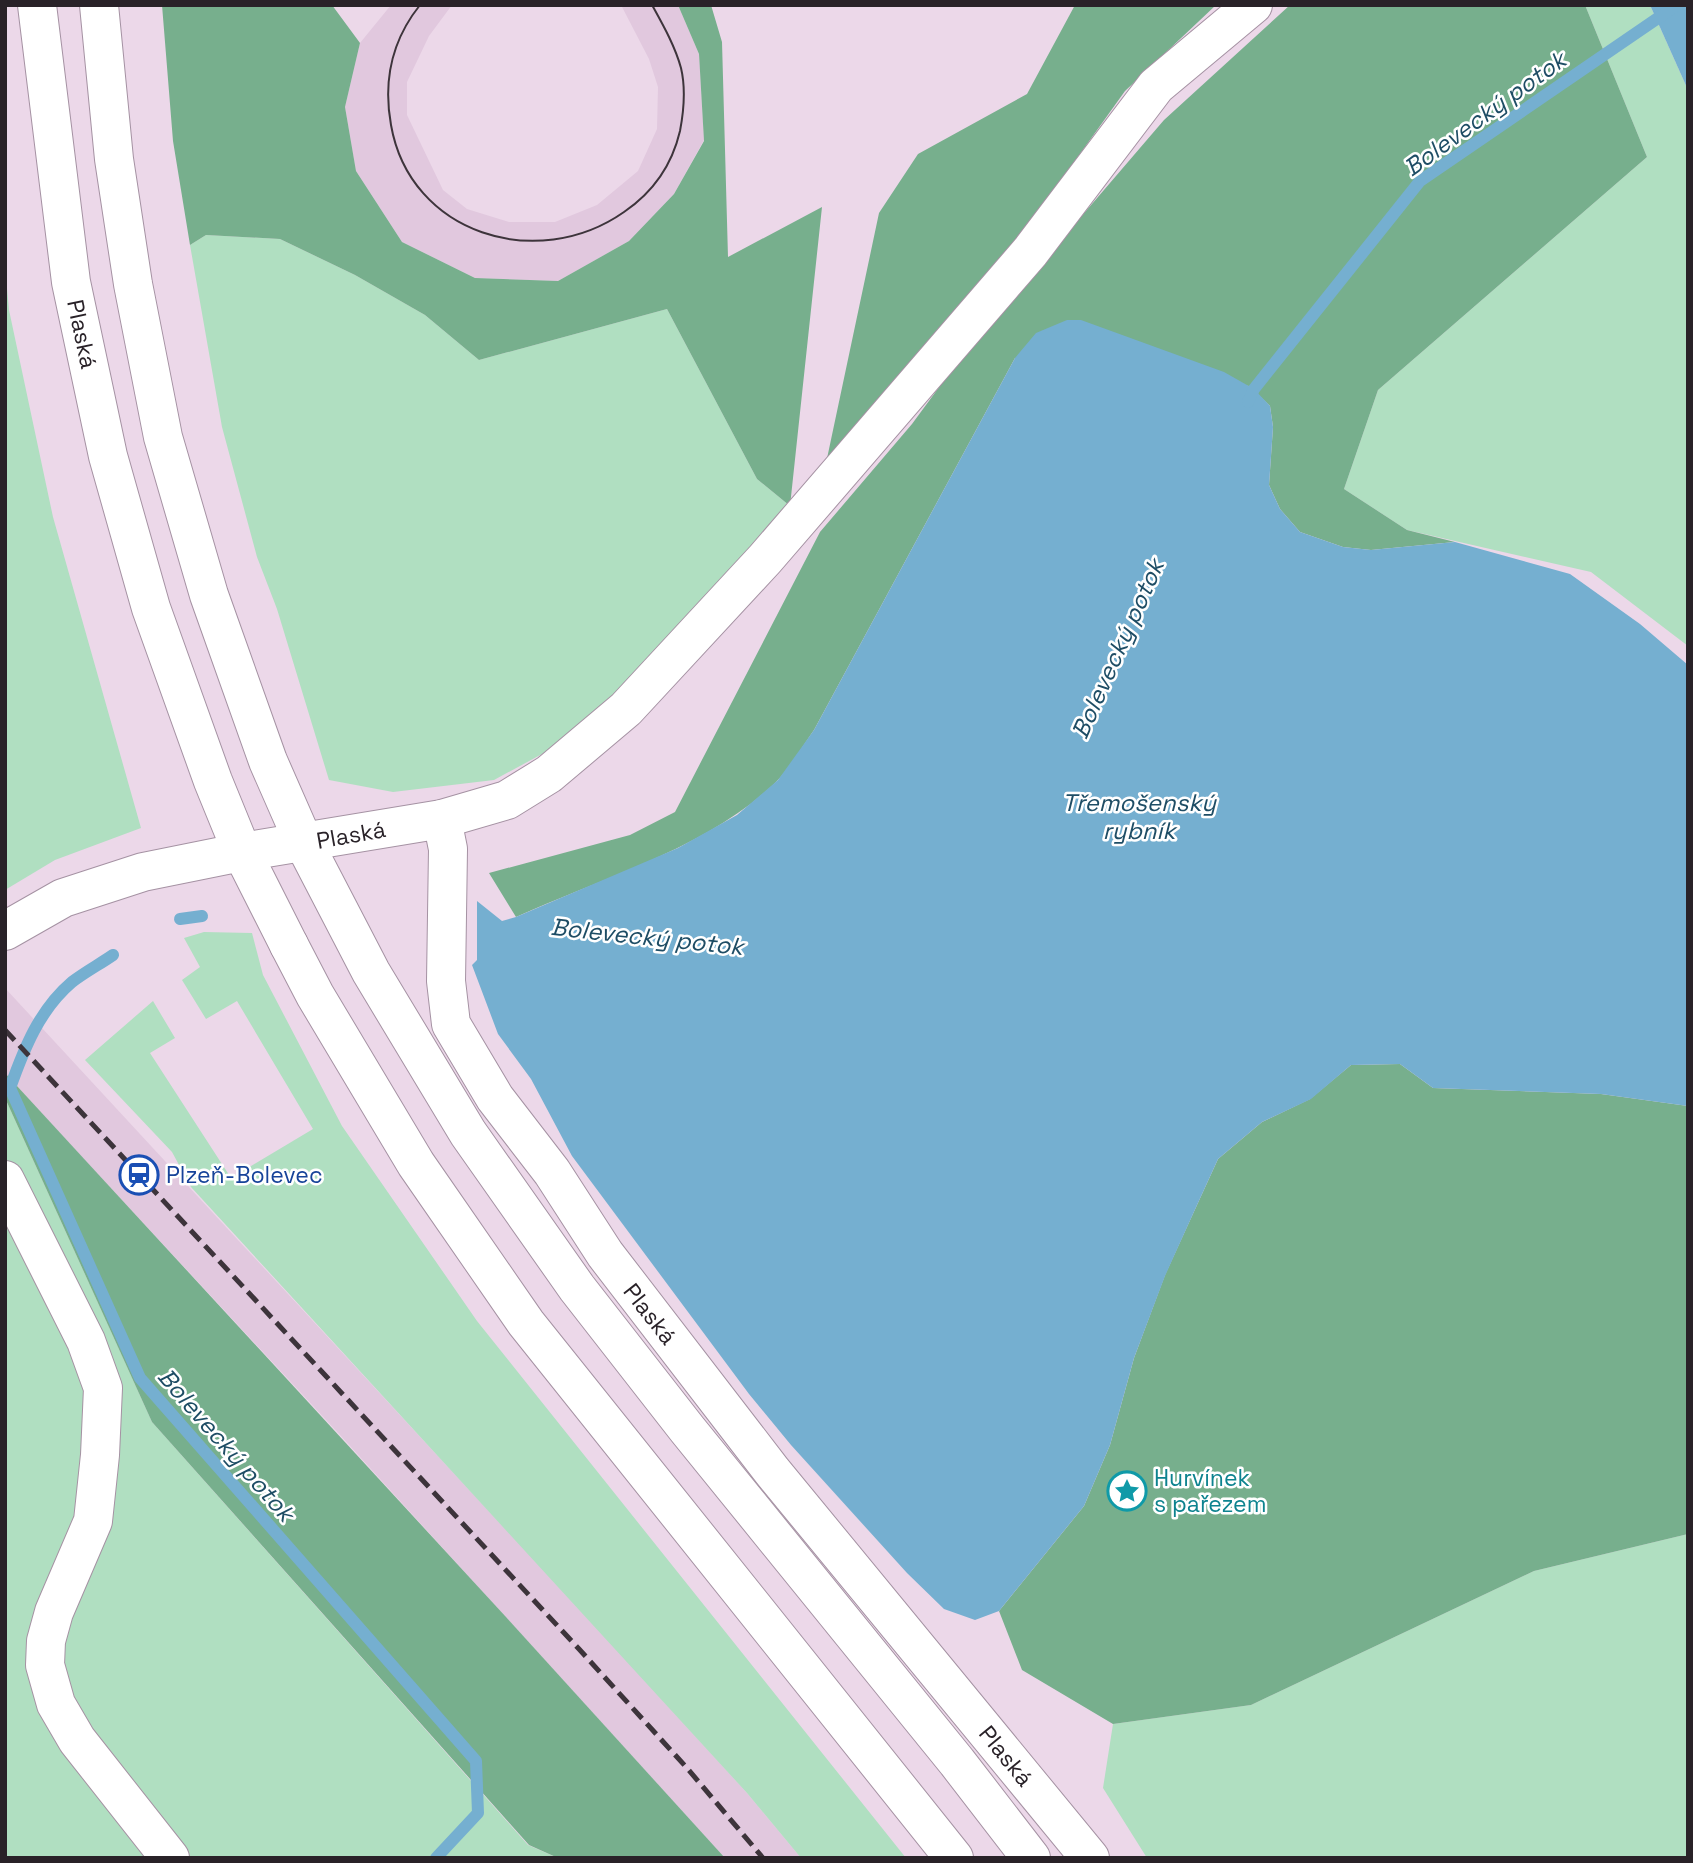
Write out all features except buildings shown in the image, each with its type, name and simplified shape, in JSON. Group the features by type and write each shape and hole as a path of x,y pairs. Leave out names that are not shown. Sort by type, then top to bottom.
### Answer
{"main road":[{"name":"Plaská","path":"37,5 71,282 107,456 151,608 213,781 242,852 316,995 416,1164 526,1323 954,1858"},
{"name":"Plaská","path":"99,5 114,159 127,246 163,437 209,595 268,761 304,843 371,972 468,1133 577,1289 1031,1858"},
{"path":"442,818 507,800 550,774 626,709 765,559 1030,252 1156,86 1253,5"},
{"name":"Plaská","path":"242,852 442,818 448,849 446,981 451,1024 495,1098 552,1172 605,1254 766,1464 1090,1858"},
{"path":"5,931 63,898 94,887 161,868 242,852"},
{"path":"5,1180 86,1341 103,1388 93,1521 54,1612 46,1642 45,1665 56,1704 77,1740 170,1858"}],"shaded area":[{"path":"391,5 452,5 429,36 407,82 407,115 443,190 467,209 509,222 555,222 597,205 638,171 657,129 658,87 649,59 621,5 678,5 699,54 704,140 674,194 629,241 558,281 475,278 402,242 356,171 345,107 360,43"},
{"path":"5,988 608,1640 747,1793 801,1858 725,1858 340,1435 5,1074"}],"green space":[{"path":"162,5 332,5 360,43 345,107 356,171 402,242 475,278 558,281 629,241 674,194 704,141 699,54 678,5 711,5 722,42 728,257 822,207 790,506 757,479 667,309 479,360 425,315 355,275 280,239 206,235 190,245 173,141"},
{"path":"1075,5 1216,5 1125,91 1029,225 825,468 879,213 918,154 1027,94"},
{"path":"1290,5 1585,5 1647,157 1378,390 1344,489 1407,530 1455,542 1371,550 1343,547 1300,532 1280,509 1269,485 1273,427 1270,406 1249,386 1015,358 814,730 776,782 749,805 687,843 516,917 489,873 630,835 675,812 820,532 912,424 965,352 1164,120"},
{"path":"1585,5 1650,5 1688,90 1688,646 1591,572 1407,530 1344,489 1378,390 1647,157"},
{"path":"206,235 280,239 355,275 425,315 479,360 667,309 757,479 790,506 579,734 494,780 393,792 329,780 277,609 257,557 222,427 190,245"},
{"path":"5,267 9,310 53,517 141,828 55,860 5,890"},
{"path":"204,932 252,933 263,975 342,1126 477,1321 906,1858 801,1858 747,1793 191,1187 172,1152 85,1060 153,1001 175,1038 150,1053 231,1178 313,1129 237,1001 206,1019 182,980 200,967 184,938"},
{"path":"1400,1064 1433,1088 1601,1094 1688,1106 1688,1534 1534,1571 1251,1705 1113,1724 1022,1670 999,1611 1084,1506 1110,1445 1134,1358 1165,1275 1218,1159 1262,1122 1310,1099 1351,1065"},
{"path":"5,1073 725,1858 558,1858 529,1845 152,1422 5,1098"},
{"path":"5,1098 152,1422 528,1845 558,1858 5,1858"},
{"path":"1688,1534 1688,1858 1147,1858 1103,1788 1113,1724 1251,1705 1534,1571"}],"water":[{"path":"1650,5 1688,5 1688,90"},
{"name":"Třemošenský rybník","path":"1067,320 1081,320 1224,372 1254,389 1270,406 1273,427 1269,485 1280,509 1300,532 1343,547 1371,550 1455,542 1570,574 1640,624 1688,665 1688,1106 1601,1094 1433,1088 1400,1064 1351,1065 1311,1099 1262,1122 1218,1159 1165,1276 1134,1358 1110,1445 1084,1506 999,1611 975,1620 944,1609 907,1573 791,1445 749,1394 572,1156 531,1079 498,1034 472,965 477,960 477,901 502,921 516,917 678,848 737,815 778,780 814,730 1015,358 1036,333"}],"waterway":[{"name":"Bolevecký potok","path":"1248,402 1254,389 1420,181 1677,5"},
{"name":"Bolevecký potok","path":"180,919 202,916"},
{"name":"Bolevecký potok","path":"113,955 72,982 50,1005 27,1045 10,1088 140,1378 476,1761 478,1813 436,1858"}],"tram line":[{"path":"420,5 410,18 396,47 389,77 391,125 403,163 423,193 450,217 482,232 517,240 554,239 590,230 634,204 652,187 666,167 680,131 684,84 675,52 652,5"}],"railway":[{"path":"5,1030 579,1649 687,1768 763,1858"}],"place":[{"name":"Plzeň-Bolevec","path":"139,1175"},
{"name":"Hurvínek s pařezem","path":"1127,1491"}]}
